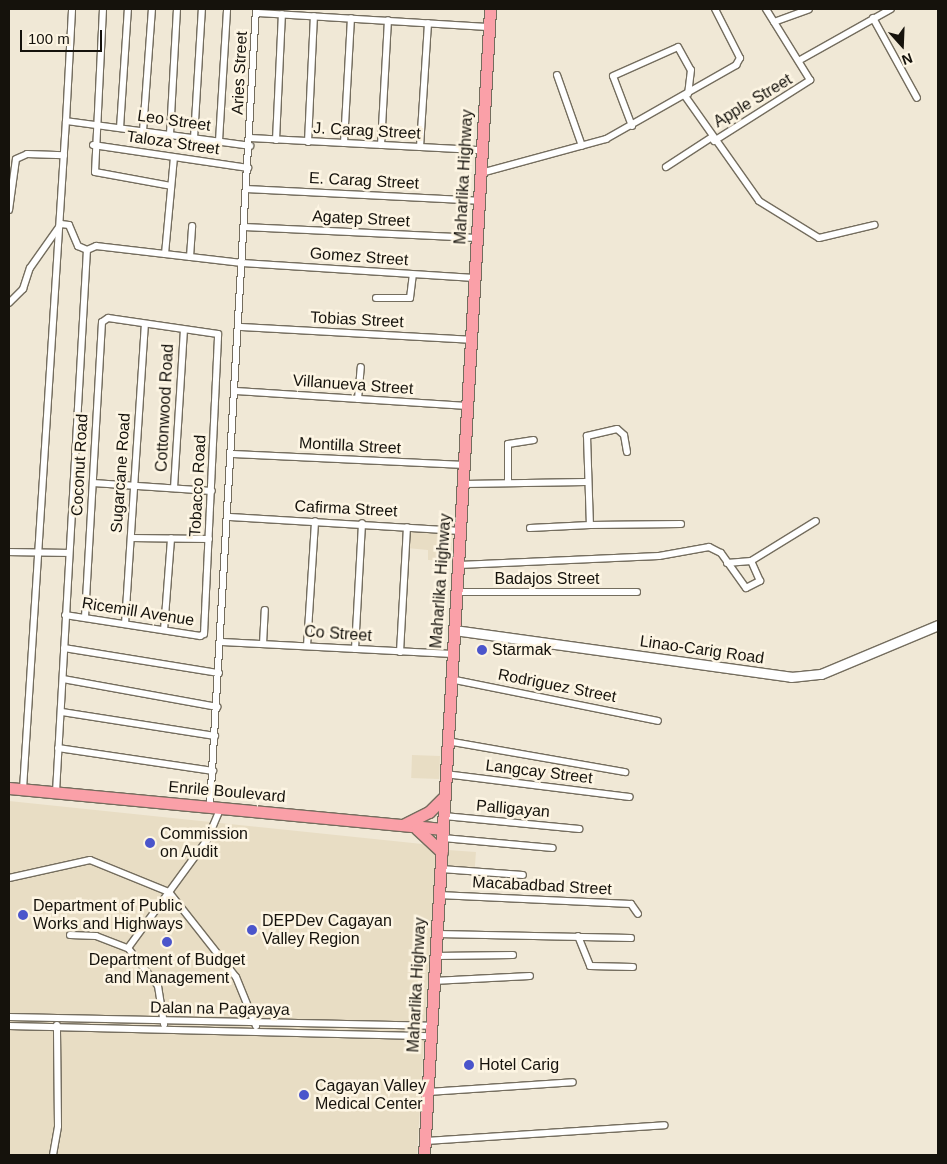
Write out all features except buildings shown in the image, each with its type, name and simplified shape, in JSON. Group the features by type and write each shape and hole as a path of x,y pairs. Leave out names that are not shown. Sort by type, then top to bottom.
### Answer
{"highway":[{"name":"Maharlika Highway","path":"424,1155 490,9"},
{"name":"Enrile Boulevard","path":"9,788 216,806 406,826 443,834"},
{"path":"406,826 429,812 444,797"},
{"path":"406,826 427,833 442,852"}],"main road":[{"name":"Linao-Carig Road","path":"454,630 791,677 822,674 938,625"}],"street":[{"path":"23,789 61,224 72,9"},
{"path":"103,9 93,145 96,173 171,186"},
{"path":"120,128 128,9"},
{"path":"143,131 152,9"},
{"path":"170,134 177,9"},
{"path":"194,138 202,9"},
{"path":"219,142 227,9"},
{"path":"481,173 582,146 632,126 740,62 715,9"},
{"name":"Apple Street","path":"666,167 807,84 809,76 766,9"},
{"path":"774,22 809,9"},
{"path":"800,60 891,9"},
{"path":"256,11 490,27"},
{"name":"Aries Street","path":"128,948 207,840 216,806 213,771 230,517 256,11"},
{"path":"276,140 282,14"},
{"path":"308,142 314,16"},
{"path":"344,144 351,18"},
{"path":"873,18 917,98"},
{"path":"381,145 388,20"},
{"path":"420,147 428,23"},
{"path":"632,126 613,76 678,47 691,70 686,95 713,139 755,198 812,236 835,236 874,225"},
{"path":"557,75 582,146"},
{"name":"Leo Street","path":"66,122 94,124 250,146"},
{"name":"J. Carag Street","path":"250,138 482,150"},
{"name":"Taloza Street","path":"93,145 248,168"},
{"path":"9,210 16,158 28,154 64,155"},
{"path":"165,254 174,157"},
{"name":"E. Carag Street","path":"246,189 480,201"},
{"path":"56,792 87,250 78,246 69,225 61,224"},
{"path":"9,303 23,288 30,268 61,224"},
{"path":"190,257 192,226"},
{"name":"Agatep Street","path":"244,227 477,237"},
{"name":"Gomez Street","path":"87,250 96,246 242,263 475,278"},
{"path":"376,298 410,298 414,275"},
{"name":"Coconut Road","path":"85,618 101,327 108,318 145,325"},
{"path":"145,325 184,330"},
{"name":"Sugarcane Road","path":"125,624 145,325"},
{"name":"Tobias Street","path":"240,327 472,340"},
{"name":"Tobacco Road","path":"184,330 218,334 221,341 204,632"},
{"name":"Cottonwood Road","path":"174,488 184,330"},
{"path":"358,399 361,367"},
{"name":"Villanueva Street","path":"236,391 468,406"},
{"path":"590,525 586,482 589,434 617,429 624,435 627,452"},
{"path":"508,483 508,444 534,440"},
{"name":"Montilla Street","path":"233,454 465,465"},
{"path":"464,484 586,482"},
{"path":"93,483 212,491"},
{"name":"Cafirma Street","path":"230,517 460,530"},
{"path":"307,646 315,522"},
{"path":"727,563 751,561 816,522"},
{"path":"354,649 362,523"},
{"path":"530,528 680,524"},
{"path":"400,652 407,527"},
{"path":"130,538 209,540"},
{"path":"164,630 171,538"},
{"path":"459,565 659,556 709,547 719,551 746,588 760,581 751,561"},
{"path":"9,552 69,553"},
{"name":"Badajos Street","path":"456,592 637,592"},
{"path":"263,644 265,610"},
{"name":"Ricemill Avenue","path":"65,615 200,636 204,632"},
{"name":"Co Street","path":"222,642 453,654"},
{"path":"64,648 220,674"},
{"path":"63,678 217,707"},
{"name":"Rodriguez Street","path":"450,679 658,721"},
{"path":"62,712 215,736"},
{"path":"447,741 625,772"},
{"path":"58,748 213,771"},
{"name":"Langcay Street","path":"445,774 630,797"},
{"name":"Palligayan","path":"444,816 580,829"},
{"path":"443,834 553,848"},
{"path":"9,878 90,860 169,892 236,977 256,1023 256,1032"},
{"path":"441,869 522,875"},
{"name":"Macabadbad Street","path":"438,895 618,903 634,906 638,914"},
{"path":"436,934 631,938"},
{"path":"70,936 106,938 128,948 158,986 164,1021 163,1030"},
{"path":"578,936 590,966 633,967"},
{"path":"435,956 513,955"},
{"path":"433,981 530,976"},
{"name":"Dalan na Pagayaya","path":"9,1017 57,1020 256,1023 431,1031"},
{"path":"53,1155 58,1126 57,1020"},
{"name":"Dalan na Pagayaya","path":"9,1026 57,1029 256,1032 431,1031"},
{"path":"428,1092 573,1082"},
{"path":"426,1141 664,1125"}],"shaded area":[{"path":"408,528 453,530 451,561 428,560 428,550 407,548"},
{"path":"412,755 440,756 439,779 411,778"},
{"path":"9,801 432,845 436,850 417,1155 9,1155"},
{"path":"448,850 476,852 475,870 447,868"}],"place":[{"name":"Starmak","path":"482,650"},
{"name":"Commission on Audit","path":"150,843"},
{"name":"Department of Public Works and Highways","path":"23,915"},
{"name":"DEPDev Cagayan Valley Region","path":"252,930"},
{"name":"Department of Budget and Management","path":"167,942"},
{"name":"Hotel Carig","path":"469,1065"},
{"name":"Cagayan Valley Medical Center","path":"304,1095"}]}
